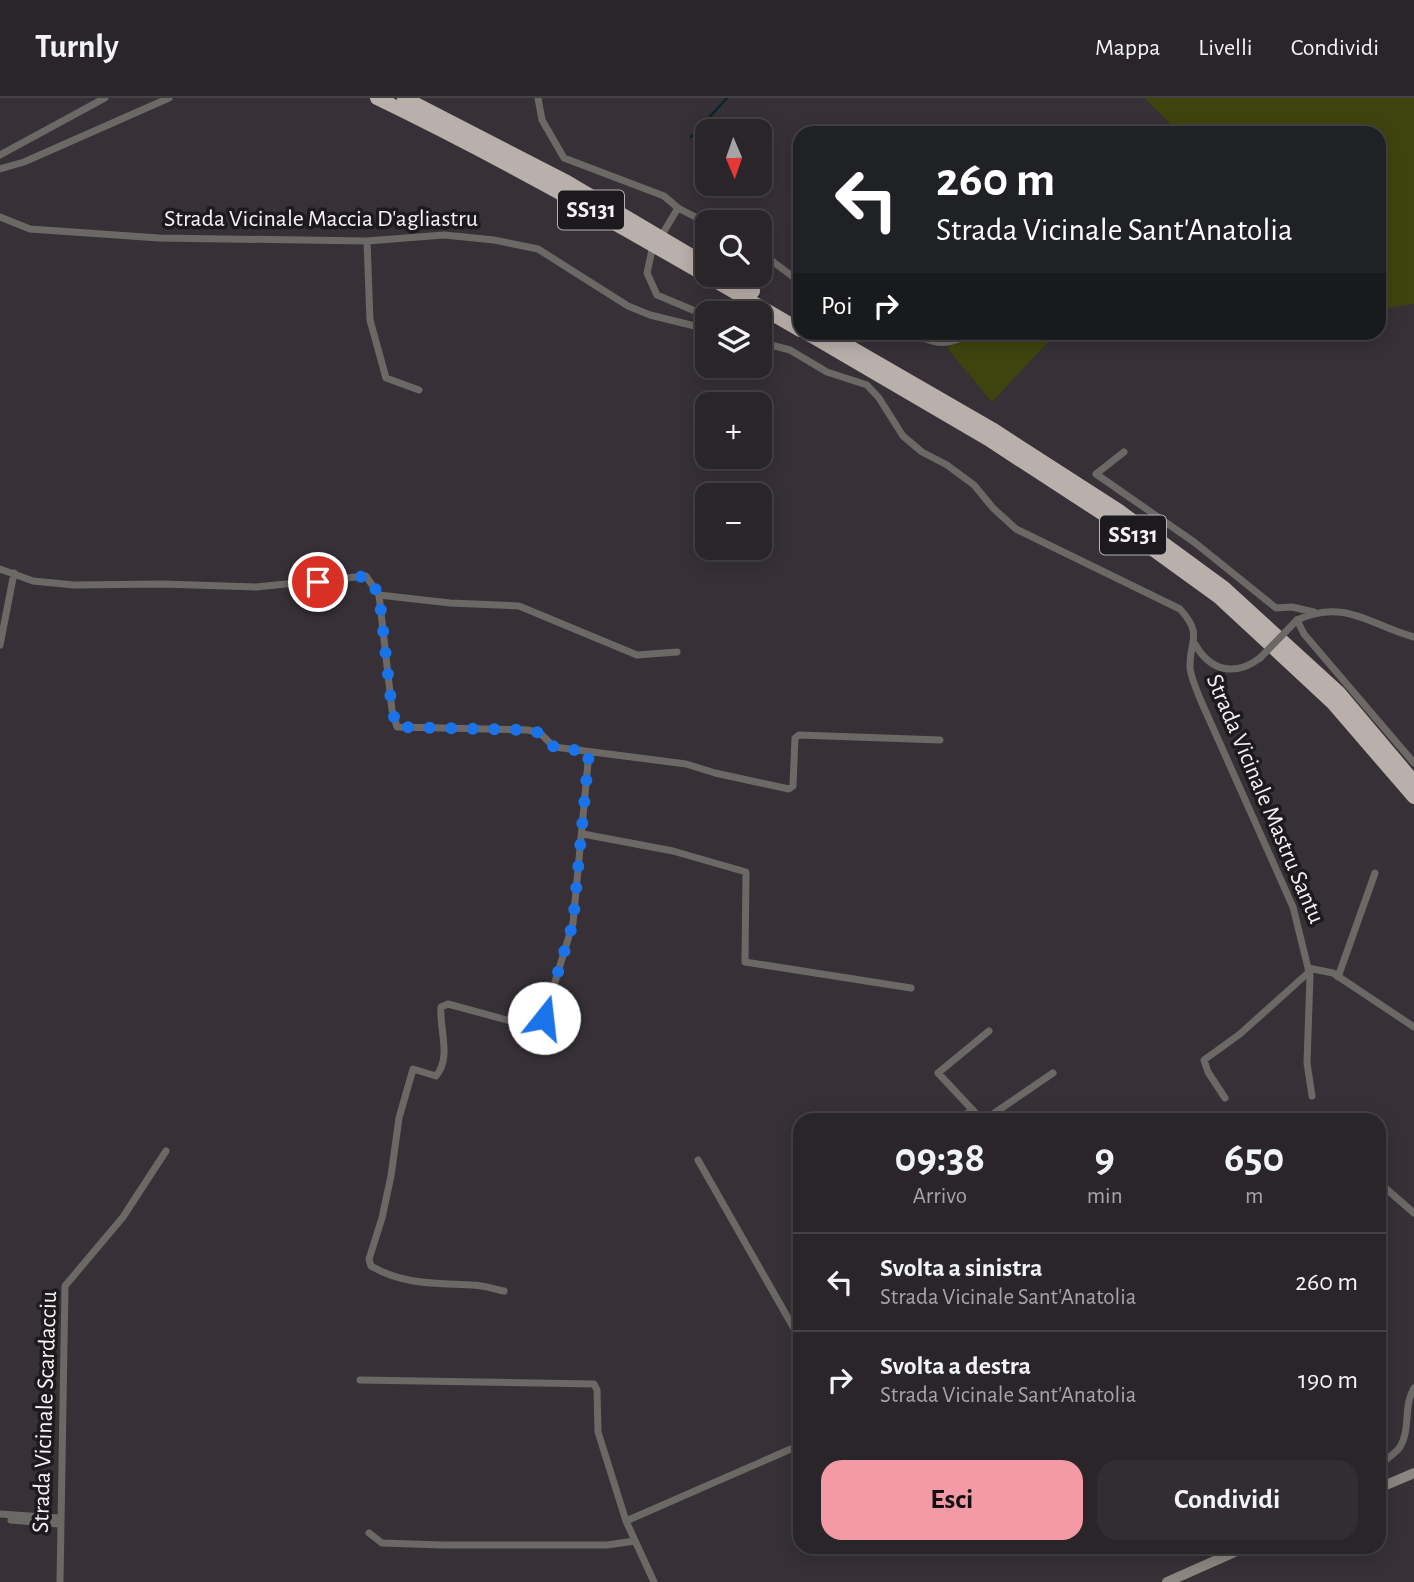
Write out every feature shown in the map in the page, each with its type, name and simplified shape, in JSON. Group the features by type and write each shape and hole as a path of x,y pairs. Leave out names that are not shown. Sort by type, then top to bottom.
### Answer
{"highway":[{"name":"SS131","path":"377,98 516,168 793,326"},
{"name":"SS131","path":"404,98 567,182 695,258"},
{"path":"745,287 793,314"},
{"name":"SS131","path":"818,340 988,439 1114,522 1219,597 1332,702 1414,797"},
{"name":"SS131","path":"838,340 992,429 1108,503 1224,588 1339,693 1414,782"}],"street":[{"path":"0,155 105,98"},
{"path":"0,169 24,162 169,98"},
{"path":"538,98 542,120 564,158 664,196 678,208 695,217"},
{"path":"663,233 678,208"},
{"name":"Strada Vicinale Maccia D'agliastru","path":"0,217 30,229 159,238 367,241 444,235 494,240 538,249 628,306 650,315 695,326"},
{"path":"367,241 370,320 387,378 419,390"},
{"path":"652,250 647,272 657,295 695,312"},
{"path":"772,261 793,277"},
{"path":"928,340 937,344 956,340"},
{"path":"772,345 790,350 827,372 867,385 879,398 903,436 922,452 947,465 974,485 993,508 1016,529 1180,609 1193,624 1194,643 1203,658 1219,667 1237,669 1251,665 1297,621 1315,612"},
{"path":"1124,452 1096,474 1194,542 1276,608 1292,607 1315,612 1342,611 1414,637"},
{"path":"0,569 33,582 74,586 162,584 256,587 366,576 379,594 392,710 397,727 528,730 540,733 554,747 686,764 715,774 789,789 793,786 795,738 799,735 940,740"},
{"path":"0,645 14,573"},
{"path":"379,594 450,603 519,606 637,655 677,652"},
{"path":"1297,621 1304,635 1414,763"},
{"name":"Strada Vicinale Mastru Santu","path":"1194,643 1190,668 1201,701 1293,907 1309,970 1307,1063 1312,1096"},
{"path":"504,1291 473,1284 452,1286 409,1281 382,1273 371,1266 369,1259 382,1217 399,1118 412,1069 436,1076 445,1057 439,1023 441,1007 448,1004 533,1027 544,1018 573,923 589,752"},
{"path":"583,834 673,851 746,872 745,962 911,988"},
{"path":"1338,977 1376,873"},
{"path":"1225,1098 1208,1072 1204,1060 1240,1034 1309,970 1338,977 1414,1027"},
{"path":"976,1113 938,1073 989,1031"},
{"path":"994,1113 1053,1073"},
{"path":"965,1113 973,1110"},
{"name":"Strada Vicinale Scardacciu","path":"60,1582 65,1286 122,1217 166,1150"},
{"path":"698,1160 793,1327"},
{"path":"1386,1189 1414,1213"},
{"path":"360,1380 594,1384 597,1390 598,1432 626,1521 654,1582"},
{"path":"1386,1458 1399,1448 1402,1441 1408,1398 1414,1388"},
{"path":"626,1521 793,1448"},
{"path":"1386,1486 1414,1473"},
{"path":"0,1516 59,1521"},
{"path":"369,1533 382,1542 443,1545 607,1545 635,1541"},
{"path":"1167,1582 1230,1554"}],"green space":[{"path":"1145,98 1414,98 1414,304 1386,308 1386,126 1172,126"},
{"path":"952,340 1049,340 992,402 948,349"}],"waterway":[{"path":"691,137 727,98"}],"route":[{"path":"318,582 366,576 374,584 379,594 392,710 397,727 528,730 540,733 554,747 589,752 573,923 544,1018"}]}
